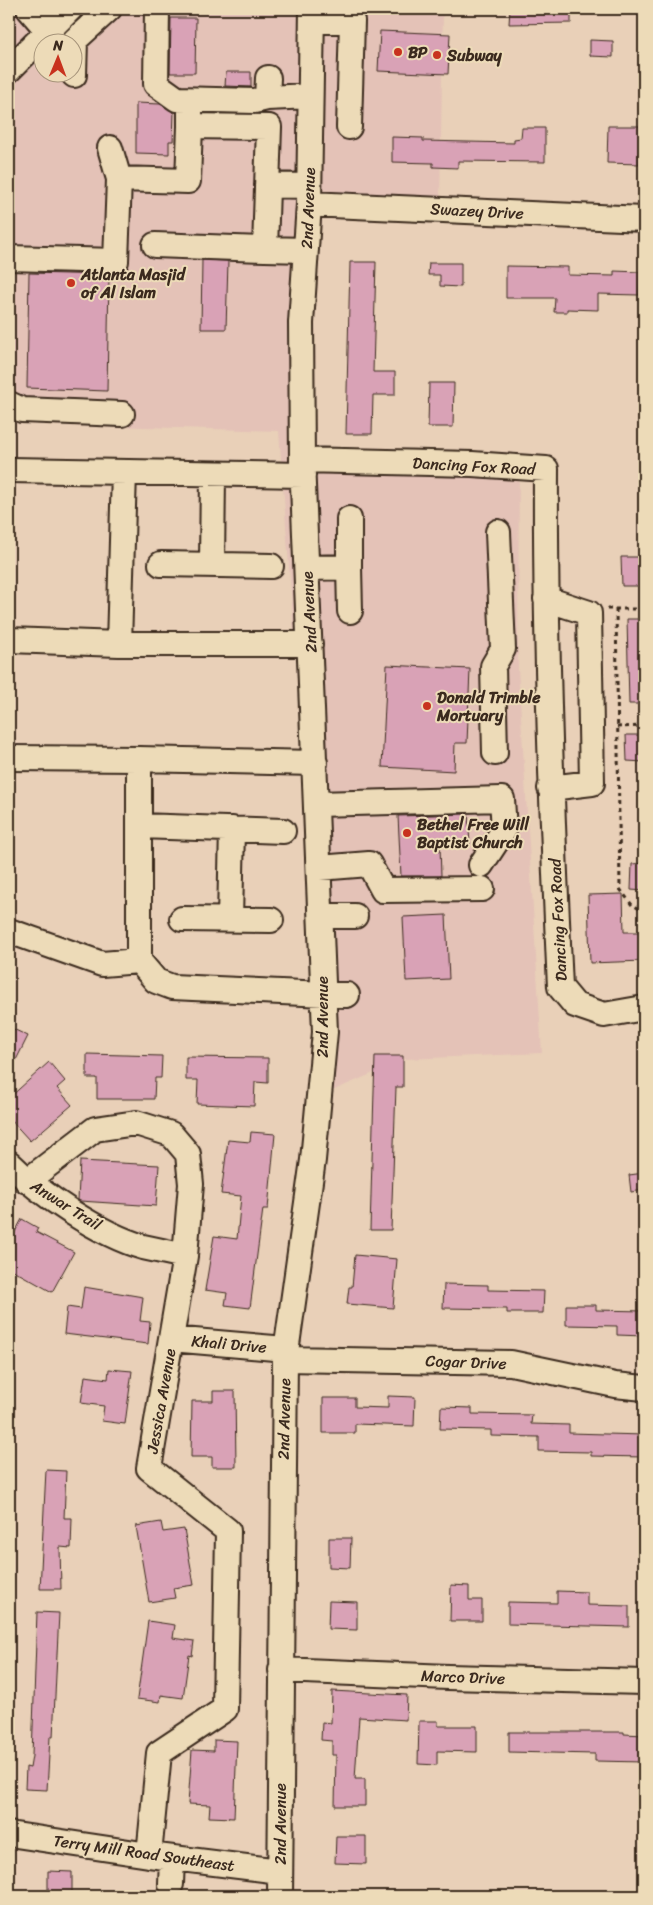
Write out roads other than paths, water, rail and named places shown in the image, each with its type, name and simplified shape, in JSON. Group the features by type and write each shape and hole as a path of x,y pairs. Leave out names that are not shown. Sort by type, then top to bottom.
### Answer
{"street":[{"path":"29,9 48,31"},
{"path":"9,70 70,9"},
{"path":"82,33 110,9"},
{"path":"157,9 156,84 177,99 254,101 268,88 310,96"},
{"path":"312,15 352,15 349,128"},
{"name":"2nd Avenue","path":"280,1896 285,1354 312,1160 325,1032 302,468 301,323 309,195 312,15"},
{"path":"119,179 188,181 190,100"},
{"path":"190,126 269,127 265,249"},
{"path":"9,258 116,261 119,179 110,148"},
{"name":"Swazey Drive","path":"267,185 309,195 644,219"},
{"path":"156,245 306,250"},
{"path":"9,404 22,410 122,414"},
{"name":"Dancing Fox Road","path":"9,470 213,474 302,468 472,464 546,469 546,599 550,788 560,987 575,1005 604,1015 644,1008"},
{"path":"119,644 124,472"},
{"path":"212,565 213,474"},
{"path":"349,519 350,611"},
{"path":"495,753 493,666 503,649 498,532"},
{"path":"161,564 271,566"},
{"path":"307,568 349,567"},
{"path":"546,599 589,613 592,783 550,788"},
{"path":"9,640 119,644 310,644"},
{"path":"9,758 315,763"},
{"path":"140,759 139,961 156,981 172,986 323,992 347,995"},
{"path":"317,804 502,799 504,830 481,865"},
{"path":"140,826 283,831"},
{"path":"230,920 232,829"},
{"path":"319,868 369,864 383,890 482,889"},
{"path":"321,916 355,916"},
{"path":"182,919 271,920"},
{"path":"9,930 102,964 139,961"},
{"name":"Jessica Avenue","path":"27,1181 95,1130 136,1123 171,1134 188,1154 191,1184 185,1256 149,1468 228,1531 225,1709 159,1753 160,1857"},
{"name":"Anwar Trail","path":"9,1163 27,1181 89,1223 142,1246 185,1256"},
{"name":"Khali Drive","path":"171,1340 285,1354"},
{"name":"Cogar Drive","path":"285,1354 511,1363 615,1385 644,1388"},
{"name":"Marco Drive","path":"281,1670 644,1682"},
{"name":"Terry Mill Road Southeast","path":"9,1834 160,1857 280,1871"},
{"path":"160,1857 171,1884"}],"place":[{"name":"BP","path":"398,52"},
{"name":"Subway","path":"437,55"},
{"name":"Atlanta Masjid of Al Islam","path":"71,283"},
{"name":"Donald Trimble Mortuary","path":"427,706"},
{"name":"Bethel Free Will Baptist Church","path":"407,833"}]}
